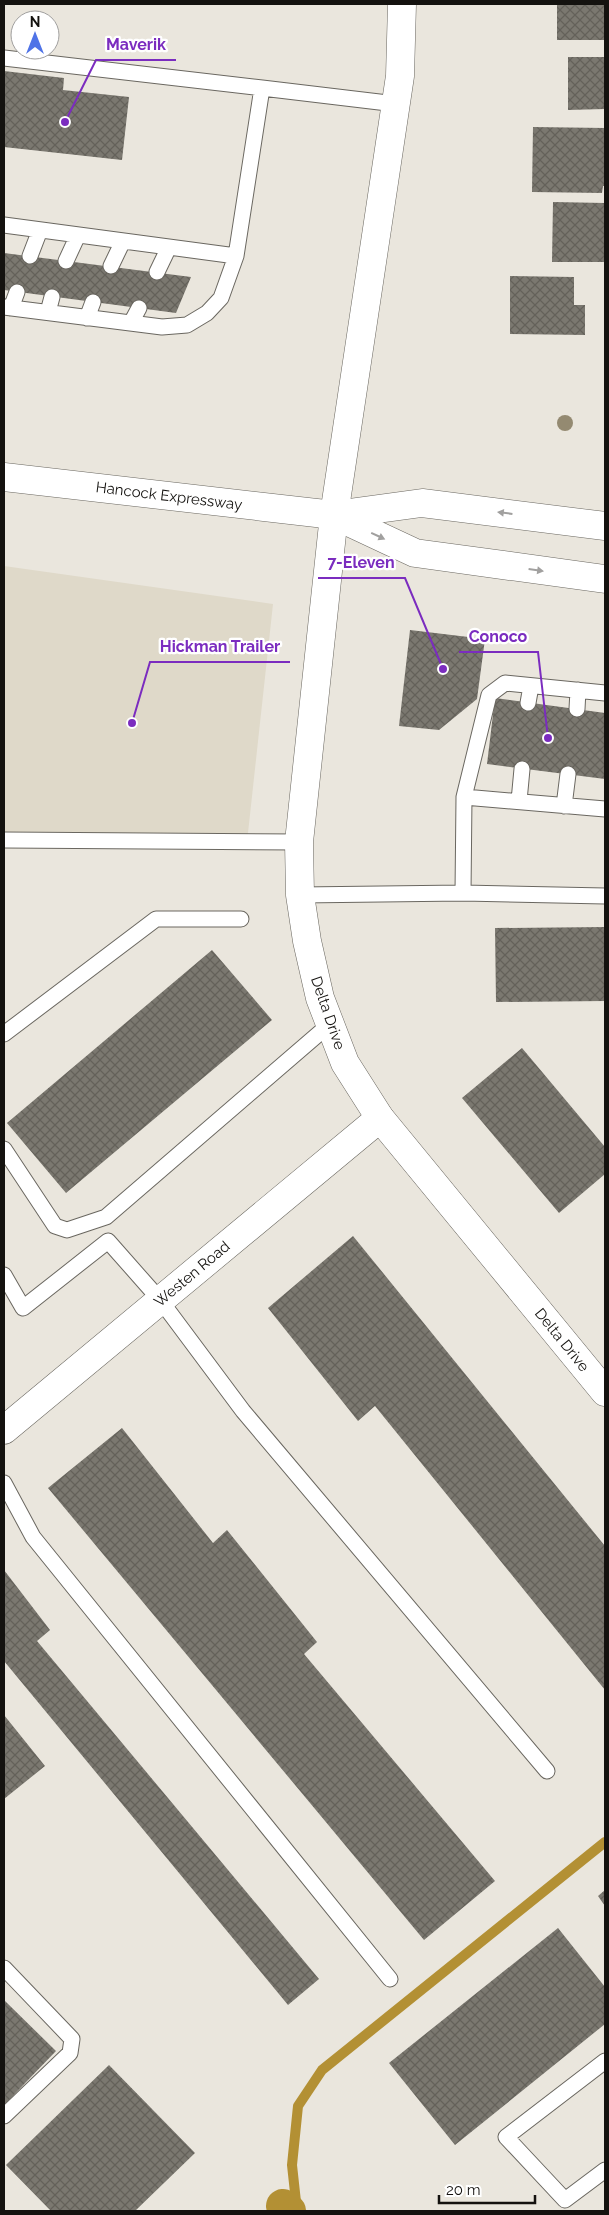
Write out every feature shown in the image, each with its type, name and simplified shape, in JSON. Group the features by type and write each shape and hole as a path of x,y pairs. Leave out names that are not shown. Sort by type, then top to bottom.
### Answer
{"main road":[{"name":"Delta Drive","path":"402,4 400,76 334,516 299,842 300,895 320,998 345,1063 380,1118 605,1392"},
{"name":"Hancock Expressway","path":"4,477 334,516 422,503 605,526"},
{"name":"Hancock Expressway","path":"334,516 415,553 605,579"},
{"name":"Westen Road","path":"4,1430 380,1118"}],"lane":[{"path":"4,58 396,104"},
{"path":"17,292 7,308 162,327 187,324 207,313 221,298 236,256 262,88"},
{"path":"4,225 236,256"},
{"path":"30,256 40,230"},
{"path":"66,261 78,235"},
{"path":"111,266 123,241"},
{"path":"157,272 168,247"},
{"path":"48,312 52,297"},
{"path":"87,318 93,302"},
{"path":"131,323 139,308"},
{"path":"463,893 464,797 489,695 505,683 605,693"},
{"path":"528,703 531,686"},
{"path":"577,709 578,690"},
{"path":"519,801 522,769"},
{"path":"564,806 568,774"},
{"path":"464,797 605,809"},
{"path":"4,840 299,842"},
{"path":"300,895 463,893 605,896"},
{"path":"4,1034 156,919 241,919"},
{"path":"4,1149 54,1226 67,1230 106,1218 330,1024"},
{"path":"4,1274 23,1308 108,1242 161,1301 243,1411 547,1771"},
{"path":"4,1483 33,1537 390,1979"},
{"path":"4,1968 72,2040 70,2053 4,2116"},
{"path":"605,2061 506,2137 565,2200 605,2170"}],"shaded area":[{"path":"4,566 273,604 247,842 4,841"}],"building":[{"path":"557,4 605,4 605,40 557,40"},
{"path":"568,57 605,57 605,109 568,110"},
{"path":"4,71 64,78 63,90 129,97 122,160 4,147"},
{"path":"533,127 605,128 605,186 603,186 602,193 532,192"},
{"path":"553,202 605,203 605,262 552,262"},
{"path":"4,253 191,277 176,313 4,290"},
{"path":"510,276 574,277 574,305 585,305 585,335 510,334"},
{"path":"410,630 485,639 477,699 439,730 399,726"},
{"path":"495,698 605,713 605,779 487,764"},
{"path":"605,927 605,1001 496,1002 495,928"},
{"path":"212,950 272,1020 66,1193 7,1123"},
{"path":"522,1048 605,1147 605,1174 559,1213 462,1098"},
{"path":"353,1236 605,1546 605,1690 375,1406 358,1421 268,1308"},
{"path":"122,1428 213,1543 227,1530 317,1642 304,1654 495,1881 424,1940 48,1488"},
{"path":"4,1570 50,1630 37,1641 319,1979 288,2005 4,1661"},
{"path":"4,1715 45,1766 4,1799"},
{"path":"605,1890 605,1906 598,1896"},
{"path":"558,1928 605,1987 605,2024 455,2145 389,2063"},
{"path":"4,2000 56,2051 4,2105"},
{"path":"109,2065 195,2153 135,2211 51,2211 6,2165"}],"waterway":[{"path":"297,2211 292,2165 298,2106 322,2070 605,1842"},
{"path":"283,2206 289,2211"}],"place":[{"name":"Maverik","path":"65,122"},
{"name":"7-Eleven","path":"443,669"},
{"name":"Hickman Trailer","path":"132,723"},
{"name":"Conoco","path":"548,738"}]}
